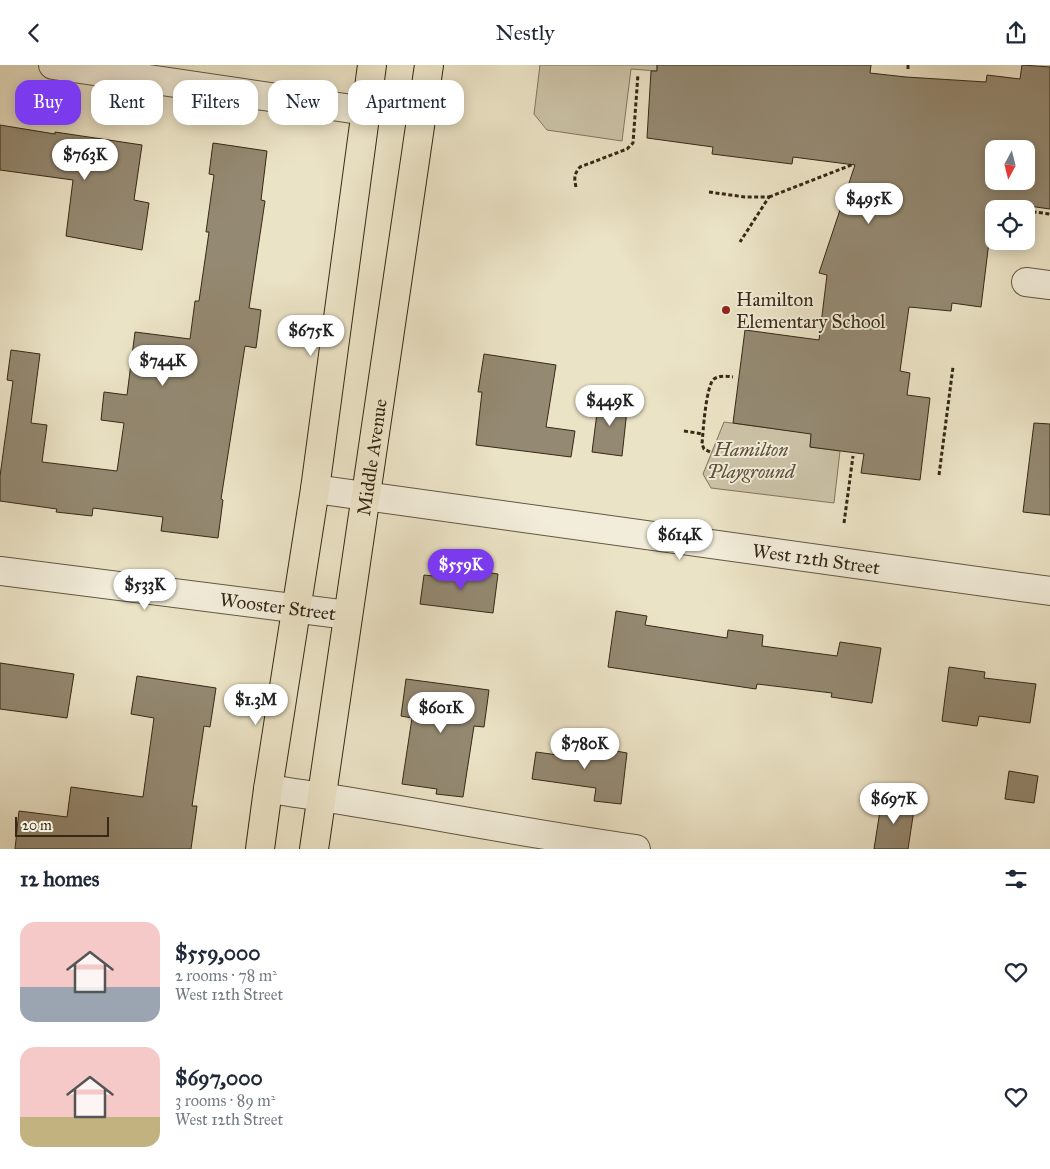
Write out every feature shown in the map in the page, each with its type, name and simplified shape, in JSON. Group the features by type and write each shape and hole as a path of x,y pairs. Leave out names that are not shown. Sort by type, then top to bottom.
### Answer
{"main road":[{"path":"370,80 372,65"},
{"name":"Middle Avenue","path":"314,849 429,65"},
{"path":"260,849 315,489 364,125"}],"street":[{"path":"53,65 348,108"},
{"name":"West 12th Street","path":"315,489 1050,591"},
{"name":"Wooster Street","path":"0,571 348,615"},
{"path":"268,789 322,796 575,841 636,849"}],"path":[{"path":"576,187 574,180 576,172 580,167 627,149 633,143 638,74"},
{"path":"709,192 745,197 769,197 854,164"},
{"path":"740,242 769,197"},
{"path":"1035,212 1050,214"},
{"path":"939,475 953,367"},
{"path":"710,452 704,449 702,444 709,388 714,379 723,376 734,377"},
{"path":"684,431 703,433"},
{"path":"844,523 852,455"}],"green space":[{"path":"540,65 657,65 657,71 631,69 622,141 547,130 534,114"},
{"name":"Hamilton Playground","path":"724,422 792,431 812,425 810,447 840,451 834,503 711,488 703,474"}],"building":[{"path":"657,65 871,65 870,73 986,82 987,75 1020,79 1022,65 1050,67 1050,209 1035,207 1035,200 985,200 985,250 988,250 981,307 952,303 951,311 909,307 900,371 910,373 907,395 930,398 920,480 861,473 864,454 810,447 811,434 733,423 745,330 819,340 827,275 819,273 855,165 793,157 792,164 712,154 713,147 647,138 651,71 657,71"},
{"path":"0,125 142,145 134,200 149,203 142,250 66,236 73,180 0,170"},
{"path":"213,143 267,151 261,200 265,201 249,308 261,310 256,348 245,346 221,499 223,500 218,538 161,531 163,517 93,508 92,516 56,512 57,509 0,501 0,476 13,381 7,380 11,350 40,354 31,423 47,425 42,462 117,471 124,423 101,420 104,392 127,395 135,332 190,339 195,301 199,301 209,232 206,232 214,175 209,174"},
{"path":"484,354 556,365 546,427 575,431 571,457 476,445 482,392 478,392"},
{"path":"599,397 628,401 622,456 592,452"},
{"path":"1034,423 1050,424 1050,515 1023,512"},
{"path":"473,570 498,574 493,613 420,604 424,575 453,578 454,572 472,574"},
{"path":"616,611 647,616 645,625 727,638 728,630 763,635 762,646 837,656 840,642 881,648 872,703 831,697 832,693 757,684 756,689 608,667"},
{"path":"0,663 74,674 67,718 0,709"},
{"path":"949,667 985,672 984,678 1036,684 1030,723 979,716 977,726 942,721"},
{"path":"137,676 216,688 210,727 204,726 192,806 197,806 191,849 15,849 19,811 67,817 71,787 143,797 154,718 131,714"},
{"path":"406,679 489,690 484,727 474,726 463,797 436,794 437,789 402,784 412,718 401,716"},
{"path":"561,741 627,753 621,804 594,801 596,788 532,779 536,752 558,755"},
{"path":"1009,771 1038,776 1034,803 1005,799"},
{"path":"882,798 915,803 908,849 874,849"}],"place":[{"name":"Hamilton Elementary School","path":"726,310"}]}
